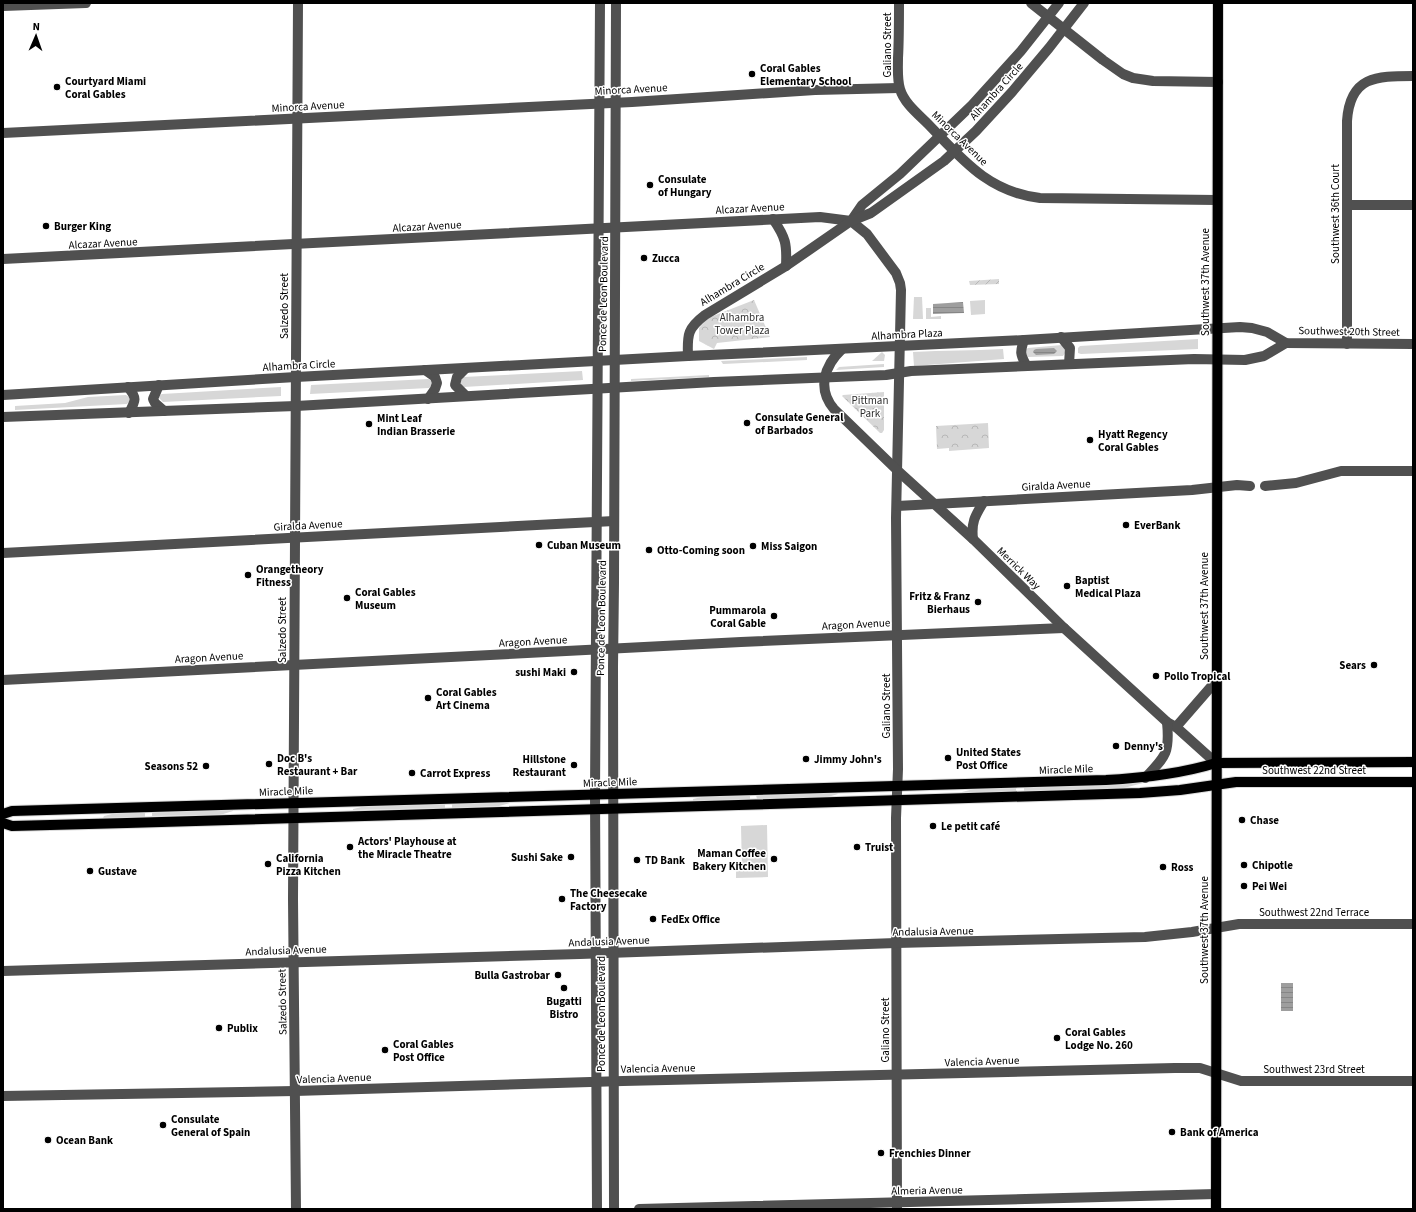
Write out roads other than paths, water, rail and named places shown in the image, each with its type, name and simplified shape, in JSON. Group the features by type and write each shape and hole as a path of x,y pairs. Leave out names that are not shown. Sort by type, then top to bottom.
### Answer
{"main road":[{"name":"Southwest 37th Avenue","path":"1216,1209 1218,3"},
{"name":"Southwest 22nd Street","path":"1216,763 1413,762"},
{"name":"Miracle Mile","path":"3,814 12,811 294,802 1145,778 1190,771 1216,763"},
{"name":"Southwest 22nd Street","path":"1216,785 1236,782 1413,782"},
{"path":"3,823 12,826 896,801 1140,793 1180,790 1216,785"}],"street":[{"path":"3,6 86,3"},
{"name":"Salzedo Street","path":"296,1209 294,665 298,3"},
{"name":"Ponce de Leon Boulevard","path":"597,1209 595,794 600,3"},
{"name":"Ponce de Leon Boulevard","path":"614,1209 614,886 612,809 616,3"},
{"name":"Galiano Street","path":"899,3 899,88"},
{"path":"1031,3 1123,74 1133,78 1153,81 1218,82"},
{"name":"Alhambra Circle","path":"851,221 862,205 900,174 972,104 1008,66 1059,3"},
{"name":"Alhambra Circle","path":"688,356 687,337 691,328 698,320 786,266 851,221 871,213 933,169 955,151 976,131 1012,92 1084,3"},
{"name":"Southwest 36th Court","path":"1347,344 1346,205 1348,114 1351,98 1358,88 1370,80 1383,76 1413,76"},
{"name":"Minorca Avenue","path":"3,133 298,119 815,90 899,88 906,99 970,167 985,179 1003,188 1033,197 1086,200 1217,200"},
{"path":"1346,205 1413,205"},
{"name":"Alcazar Avenue","path":"3,260 773,219 823,217 851,221"},
{"path":"773,219 785,238 786,266"},
{"name":"Galiano Street","path":"851,221 867,234 898,277 901,290 897,506 897,1206"},
{"name":"Alhambra Plaza","path":"597,360 1024,340 1218,328"},
{"name":"Southwest 20th Street","path":"1218,328 1252,328 1266,332 1286,343 1413,344"},
{"path":"1061,337 1070,348 1069,364"},
{"path":"1024,340 1020,352 1026,365"},
{"name":"Southwest 20th Street","path":"1217,359 1251,360 1264,356 1286,343"},
{"path":"825,377 827,368 832,359 842,349"},
{"path":"3,417 296,406 614,388 886,375 1026,365 1194,358 1217,359"},
{"name":"Alhambra Circle","path":"3,395 597,360"},
{"path":"466,368 457,377 455,385 466,396"},
{"path":"425,370 435,377 437,382 435,389 428,399"},
{"name":"Merrick Way","path":"825,377 825,394 830,404 898,471 973,540 1064,628 1167,722 1176,727 1216,763"},
{"path":"159,385 153,399 155,403 164,411"},
{"path":"128,387 134,394 135,399 129,413"},
{"path":"1266,486 1296,483 1341,471 1413,471"},
{"name":"Giralda Avenue","path":"897,506 1250,486"},
{"path":"973,540 974,517 984,501"},
{"name":"Giralda Avenue","path":"3,553 614,521"},
{"name":"Aragon Avenue","path":"3,680 897,634 1064,628"},
{"path":"1176,727 1216,681"},
{"path":"1145,778 1166,753 1168,741 1167,722"},
{"name":"Southwest 22nd Terrace","path":"1216,929 1239,924 1413,924"},
{"name":"Andalusia Avenue","path":"3,971 595,954 896,943 1145,937 1216,929"},
{"name":"Valencia Avenue","path":"3,1096 295,1091 597,1082 1188,1068 1200,1068 1216,1074"},
{"name":"Southwest 23rd Street","path":"1216,1074 1241,1081 1413,1081"},
{"name":"Almeria Avenue","path":"639,1209 897,1206 1216,1194"}],"place":[{"name":"Coral Gables Elementary School","path":"752,74"},
{"name":"Courtyard Miami Coral Gables","path":"57,87"},
{"name":"Consulate of Hungary","path":"650,185"},
{"name":"Burger King","path":"46,226"},
{"name":"Zucca","path":"644,258"},
{"name":"Consulate General of Barbados","path":"747,423"},
{"name":"Mint Leaf Indian Brasserie","path":"369,424"},
{"name":"Hyatt Regency Coral Gables","path":"1090,440"},
{"name":"EverBank","path":"1126,525"},
{"name":"Cuban Museum","path":"539,545"},
{"name":"Miss Saigon","path":"753,546"},
{"name":"Otto-Coming soon","path":"649,550"},
{"name":"Orangetheory Fitness","path":"248,575"},
{"name":"Baptist Medical Plaza","path":"1067,586"},
{"name":"Coral Gables Museum","path":"347,598"},
{"name":"Fritz & Franz Bierhaus","path":"978,602"},
{"name":"Pummarola Coral Gable","path":"774,616"},
{"name":"Sears","path":"1374,665"},
{"name":"sushi Maki","path":"574,672"},
{"name":"Pollo Tropical","path":"1156,676"},
{"name":"Coral Gables Art Cinema","path":"428,698"},
{"name":"Denny's","path":"1116,746"},
{"name":"United States Post Office","path":"948,758"},
{"name":"Jimmy John's","path":"806,759"},
{"name":"Doc B's Restaurant + Bar","path":"269,764"},
{"name":"Hillstone Restaurant","path":"574,765"},
{"name":"Seasons 52","path":"206,766"},
{"name":"Carrot Express","path":"412,773"},
{"name":"Chase","path":"1242,820"},
{"name":"Le petit café","path":"933,826"},
{"name":"Actors' Playhouse at the Miracle Theatre","path":"350,847"},
{"name":"Truist","path":"857,847"},
{"name":"Sushi Sake","path":"571,857"},
{"name":"Maman Coffee Bakery Kitchen","path":"774,859"},
{"name":"TD Bank","path":"637,860"},
{"name":"California Pizza Kitchen","path":"268,864"},
{"name":"Chipotle","path":"1244,865"},
{"name":"Ross","path":"1163,867"},
{"name":"Gustave","path":"90,871"},
{"name":"Pei Wei","path":"1244,886"},
{"name":"The Cheesecake Factory","path":"562,899"},
{"name":"FedEx Office","path":"653,919"},
{"name":"Bulla Gastrobar","path":"558,975"},
{"name":"Bugatti Bistro","path":"564,988"},
{"name":"Publix","path":"219,1028"},
{"name":"Coral Gables Lodge No. 260","path":"1057,1038"},
{"name":"Coral Gables Post Office","path":"385,1050"},
{"name":"Consulate General of Spain","path":"163,1125"},
{"name":"Bank of America","path":"1172,1132"},
{"name":"Ocean Bank","path":"48,1140"},
{"name":"Frenchies Dinner","path":"881,1153"}],"park label":[{"name":"Alhambra Tower Plaza","path":"742,323"},
{"name":"Pittman Park","path":"870,406"}]}
